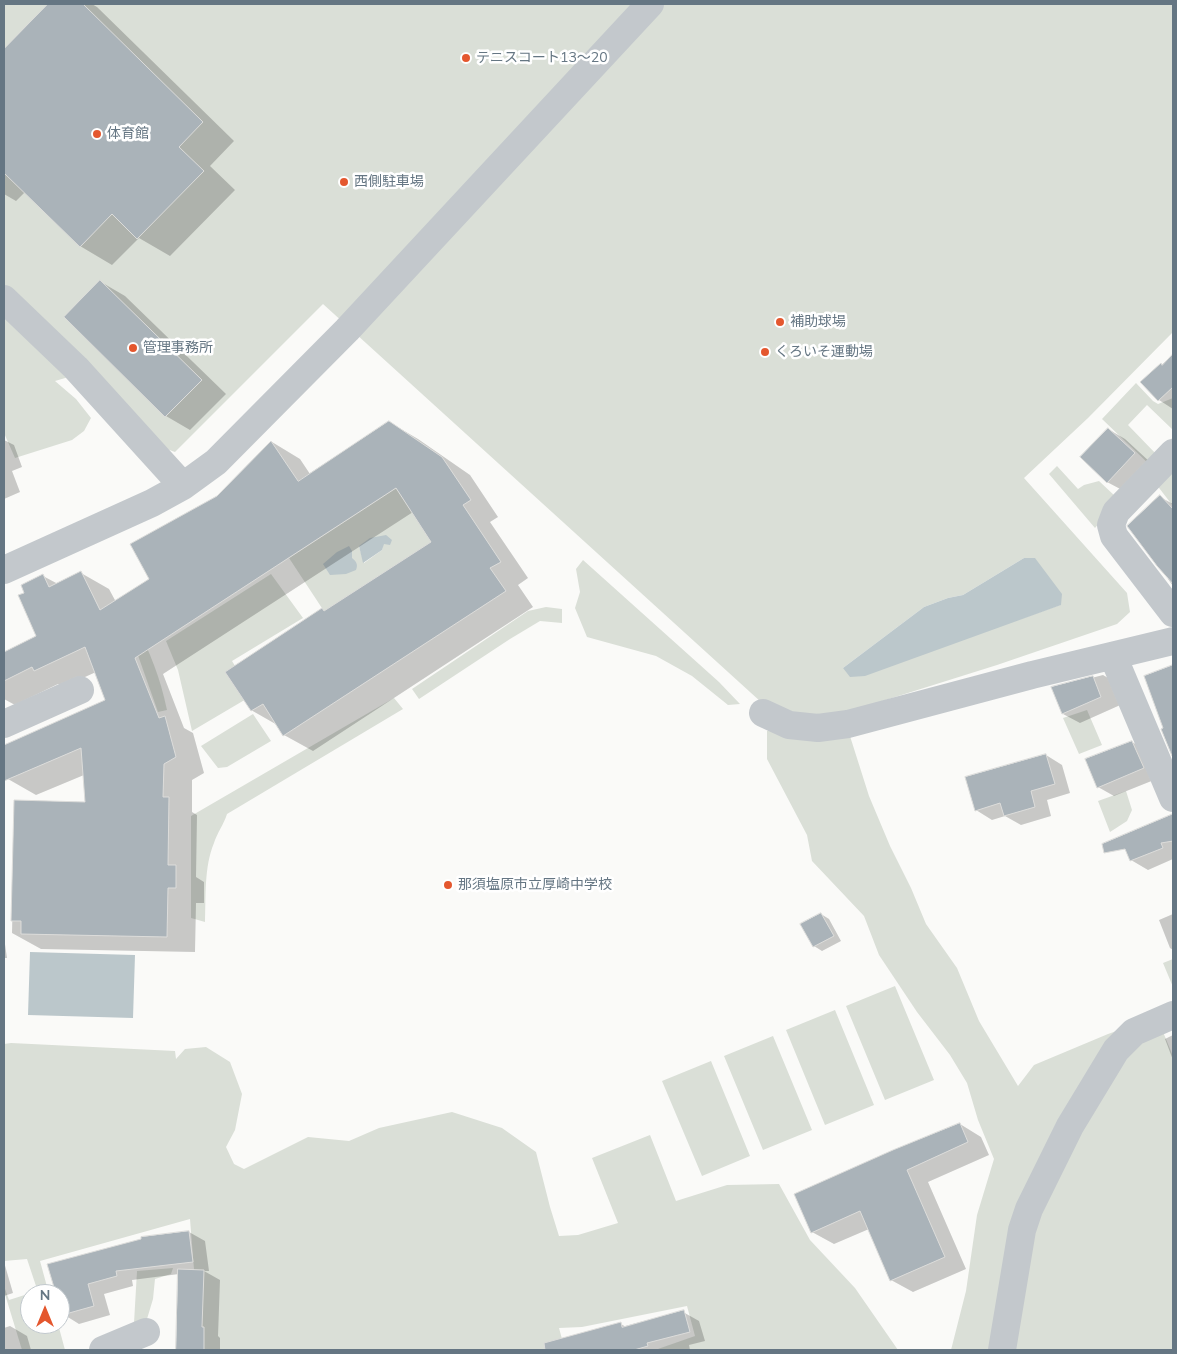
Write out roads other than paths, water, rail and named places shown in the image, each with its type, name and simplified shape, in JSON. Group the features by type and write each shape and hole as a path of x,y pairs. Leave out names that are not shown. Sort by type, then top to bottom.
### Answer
{"street":[{"path":"4,570 152,504 184,486 216,462 347,330 650,4"},
{"path":"4,299 76,368 184,486"},
{"path":"1173,453 1116,512 1111,525 1114,536 1173,613"},
{"path":"763,713 789,725 818,728 848,724 1173,640"},
{"path":"1112,656 1173,798"},
{"path":"4,724 80,690"},
{"path":"1002,1350 1022,1230 1029,1209 1070,1126 1116,1050 1134,1032 1167,1018"},
{"path":"103,1350 146,1332"}],"place":[{"name":"テニスコート13～20","path":"466,58"},
{"name":"体育館","path":"97,134"},
{"name":"西側駐車場","path":"344,182"},
{"name":"補助球場","path":"780,322"},
{"name":"管理事務所","path":"133,348"},
{"name":"くろいそ運動場","path":"765,352"},
{"name":"那須塩原市立厚崎中学校","path":"448,885"}]}
